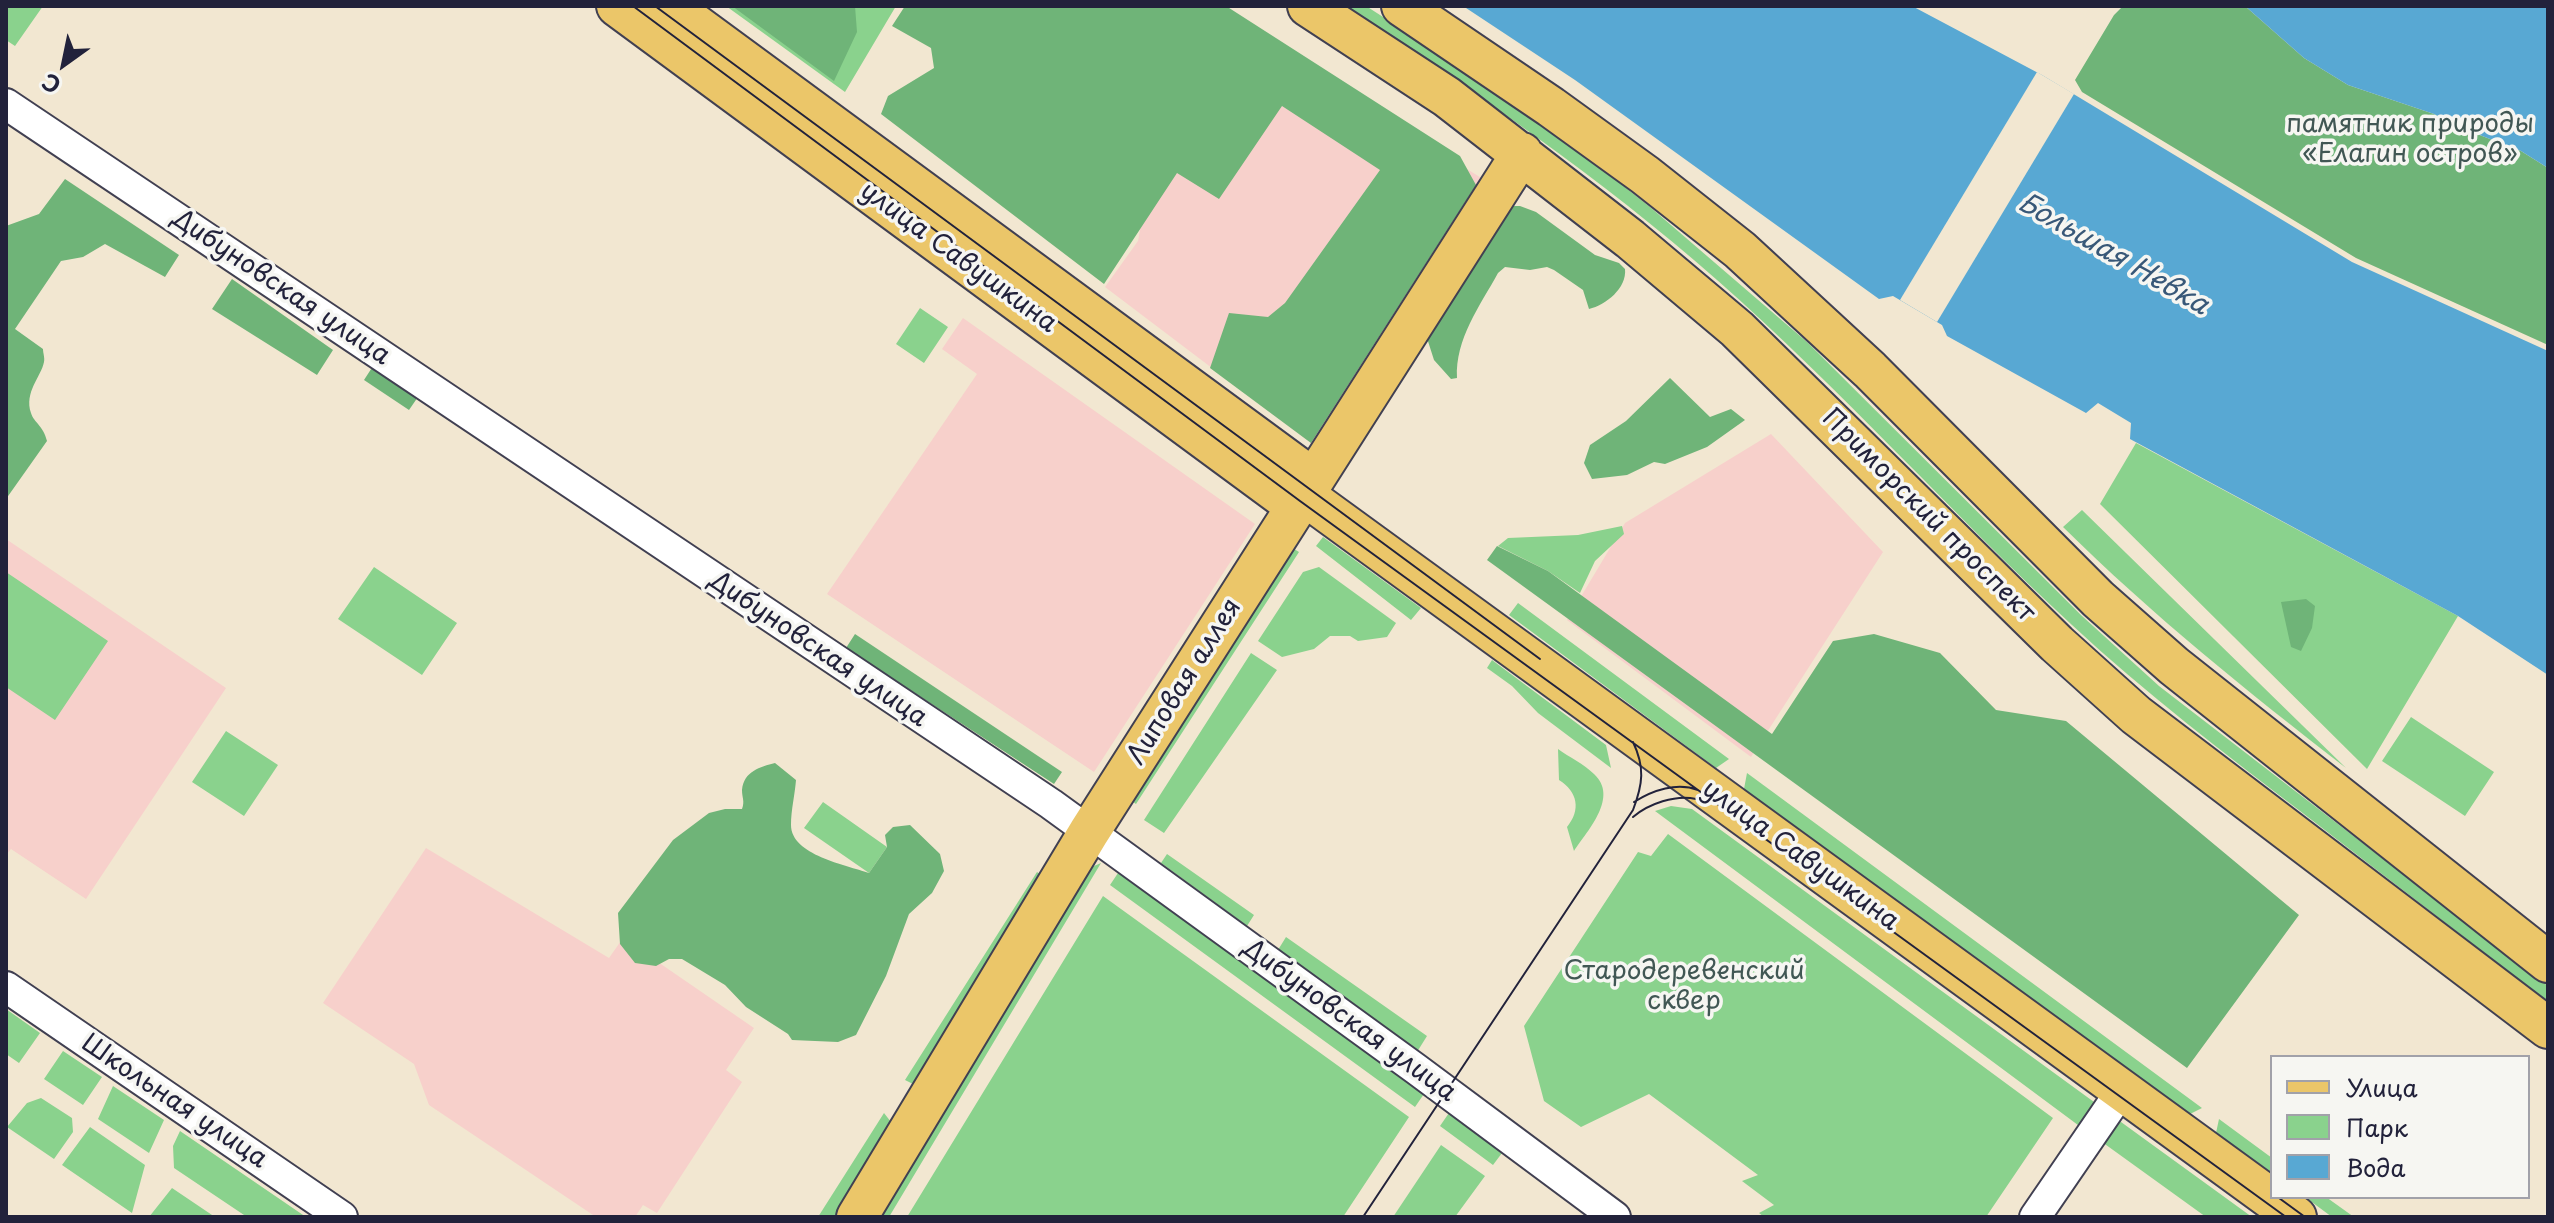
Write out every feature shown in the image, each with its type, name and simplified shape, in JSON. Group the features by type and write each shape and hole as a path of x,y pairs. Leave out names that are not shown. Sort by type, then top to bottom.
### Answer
{"main road":[{"name":"улица Савушкина","path":"617,6 1282,496 1304,495 2270,1198"},
{"name":"улица Савушкина","path":"670,6 1301,470 1304,495"},
{"name":"Приморский проспект","path":"1308,6 1447,97 1630,239 1737,329 2057,644 2136,715 2548,1028"},
{"path":"1402,6 1551,107 1645,175 1740,250 1870,370 2098,599 2174,666 2548,962"},
{"name":"Липовая аллея","path":"857,1217 1089,832 1522,153"},
{"name":"улица Савушкина","path":"2271,1199 2296,1217"}],"street":[{"name":"Дибуновская улица","path":"6,104 1089,832 1615,1217"},
{"name":"Школьная улица","path":"6,987 342,1217"},
{"path":"2035,1217 2122,1090"}],"shaded area":[{"path":"1282,53 1483,179 1311,443 1105,287 1138,241 1142,219 1249,58"},
{"path":"963,318 1255,524 1094,772 827,594 977,374 942,349"},
{"path":"1771,434 1883,552 1751,757 1567,620 1625,523"},
{"path":"6,539 226,688 86,899 11,849 6,855"},
{"path":"426,848 609,958 623,938 754,1028 726,1070 742,1082 657,1213 643,1205 635,1217 596,1217 429,1105 414,1064 323,1003"}],"green space":[{"path":"6,6 43,6 15,46 6,40"},
{"path":"726,6 896,6 845,92"},
{"path":"732,6 855,6 857,32 834,81"},
{"path":"905,6 1226,6 1460,156 1476,185 1311,443 1210,368 1229,313 1268,317 1285,303 1380,170 1282,106 1219,199 1177,173 1104,284 881,114 888,96 934,68 931,48 892,26"},
{"path":"1343,6 1366,6 1464,69 1568,142 1650,207 1807,342 2082,616 2159,686 2548,986 2547,1001 2215,746 2128,675 2027,582 1808,364 1673,242 1535,136"},
{"name":"памятник природы «Елагин остров»","path":"2123,6 2245,6 2304,58 2348,85 2434,114 2521,151 2548,168 2548,345 2356,258 2082,92 2075,80 2114,15"},
{"path":"65,179 179,255 165,277 105,244 83,257 61,261 15,329 43,349 44,362 29,405 47,441 6,499 6,226 39,214"},
{"path":"1512,206 1536,212 1595,255 1619,263 1625,269 1623,283 1608,300 1589,309 1583,290 1554,270 1547,267 1530,270 1505,267 1498,273 1470,323 1460,350 1457,378 1451,379 1434,360 1426,335"},
{"path":"232,279 333,350 317,375 212,309"},
{"path":"920,308 948,327 924,363 896,344"},
{"path":"375,363 420,394 409,410 364,380"},
{"path":"1670,378 1710,417 1731,409 1745,420 1707,447 1665,464 1654,462 1627,475 1592,479 1584,463 1590,445 1626,421"},
{"path":"2136,443 2458,616 2367,769 2100,504"},
{"path":"2082,510 2346,768 2201,652 2063,527"},
{"path":"1622,526 1624,534 1595,561 1580,593 1548,571 1498,546 1508,538 1578,535"},
{"path":"1323,537 1421,608 1411,620 1316,546"},
{"path":"1497,546 1548,571 1772,734 1833,641 1874,634 1940,653 1996,710 2066,721 2299,915 2187,1068 1487,560"},
{"path":"1291,547 1299,552 1136,804 1129,799"},
{"path":"374,567 457,623 422,675 338,619"},
{"path":"1319,567 1396,623 1387,637 1358,641 1350,636 1330,636 1314,649 1282,657 1258,641 1303,572"},
{"path":"6,572 108,641 55,720 6,687"},
{"path":"2306,599 2315,606 2312,628 2301,651 2291,647 2281,602"},
{"path":"1518,603 1729,759 1716,768 1509,615"},
{"path":"855,634 1062,772 1054,784 846,648"},
{"path":"1251,653 1277,670 1164,833 1144,820"},
{"path":"1492,660 1606,745 1611,768 1538,713 1512,686 1487,668"},
{"path":"2411,717 2494,772 2465,816 2382,761"},
{"path":"226,731 278,765 244,816 192,782"},
{"path":"1558,749 1594,774 1601,783 1603,793 1599,813 1574,851 1567,827 1576,808 1574,796 1559,780"},
{"path":"775,763 796,780 791,825 793,835 810,851 869,873 887,847 885,835 893,827 910,825 940,854 944,871 932,893 909,914 886,976 856,1035 838,1042 792,1040 788,1034 746,1007 725,985 682,959 669,959 656,966 635,963 620,944 618,913 673,840 709,813 742,809 742,790 746,778 758,768"},
{"path":"1747,773 2202,1108 2190,1114 1744,789"},
{"path":"823,802 887,847 869,873 804,828"},
{"path":"1671,806 1692,809 2094,1102 2096,1105 2082,1128 1655,811"},
{"name":"Стародеревенский сквер","path":"1668,834 2053,1118 1986,1217 1764,1217 1759,1213 1774,1205 1742,1181 1758,1175 1649,1094 1581,1127 1544,1101 1524,1026 1638,852 1651,856"},
{"path":"1167,854 1254,915 1247,926 1161,863"},
{"path":"1101,863 889,1217 879,1217 1087,869"},
{"path":"1122,867 1426,1091 1415,1107 1110,885"},
{"path":"1037,872 1043,876 915,1085 905,1080"},
{"path":"1103,896 1409,1117 1343,1217 907,1217"},
{"path":"1286,937 1427,1036 1417,1052 1278,950"},
{"path":"6,1009 40,1033 19,1063 6,1054"},
{"path":"63,1051 102,1077 83,1105 44,1079"},
{"path":"113,1086 164,1120 149,1153 98,1119"},
{"path":"41,1098 72,1118 73,1132 54,1159 7,1127 27,1103"},
{"path":"1451,1110 1505,1149 1493,1165 1440,1126"},
{"path":"884,1113 891,1122 890,1128 837,1217 818,1217"},
{"path":"2219,1119 2270,1157 2270,1172 2216,1133"},
{"path":"2121,1122 2252,1217 2206,1217 2102,1142"},
{"path":"90,1127 145,1165 132,1213 62,1165"},
{"path":"180,1131 306,1217 247,1217 174,1168 173,1146"},
{"path":"1441,1145 1485,1176 1455,1217 1393,1217"},
{"path":"172,1188 215,1217 149,1217"},
{"path":"2308,1199 2329,1199 2354,1217 2332,1217"}],"water":[{"name":"Большая Невка","path":"1463,6 1912,6 2042,75 2352,262 2548,351 2548,675 2458,616 2130,439 2131,423 2098,403 2086,413 1947,336 1942,325 1893,296 1879,299 1575,80"},
{"path":"2245,6 2548,6 2548,168 2521,151 2434,114 2348,85 2304,58"}],"pier":[{"path":"2037,72 2074,94 1937,322 1900,300"}],"tram line":[{"path":"633,6 1300,501 2286,1217"},
{"path":"655,6 1540,659"},
{"path":"1363,1217 1633,810 1641,776 1633,742"},
{"path":"1634,802 1665,788 1698,790"},
{"path":"1633,817 1663,801 1696,799"},
{"path":"2280,1199 2305,1217"}]}
